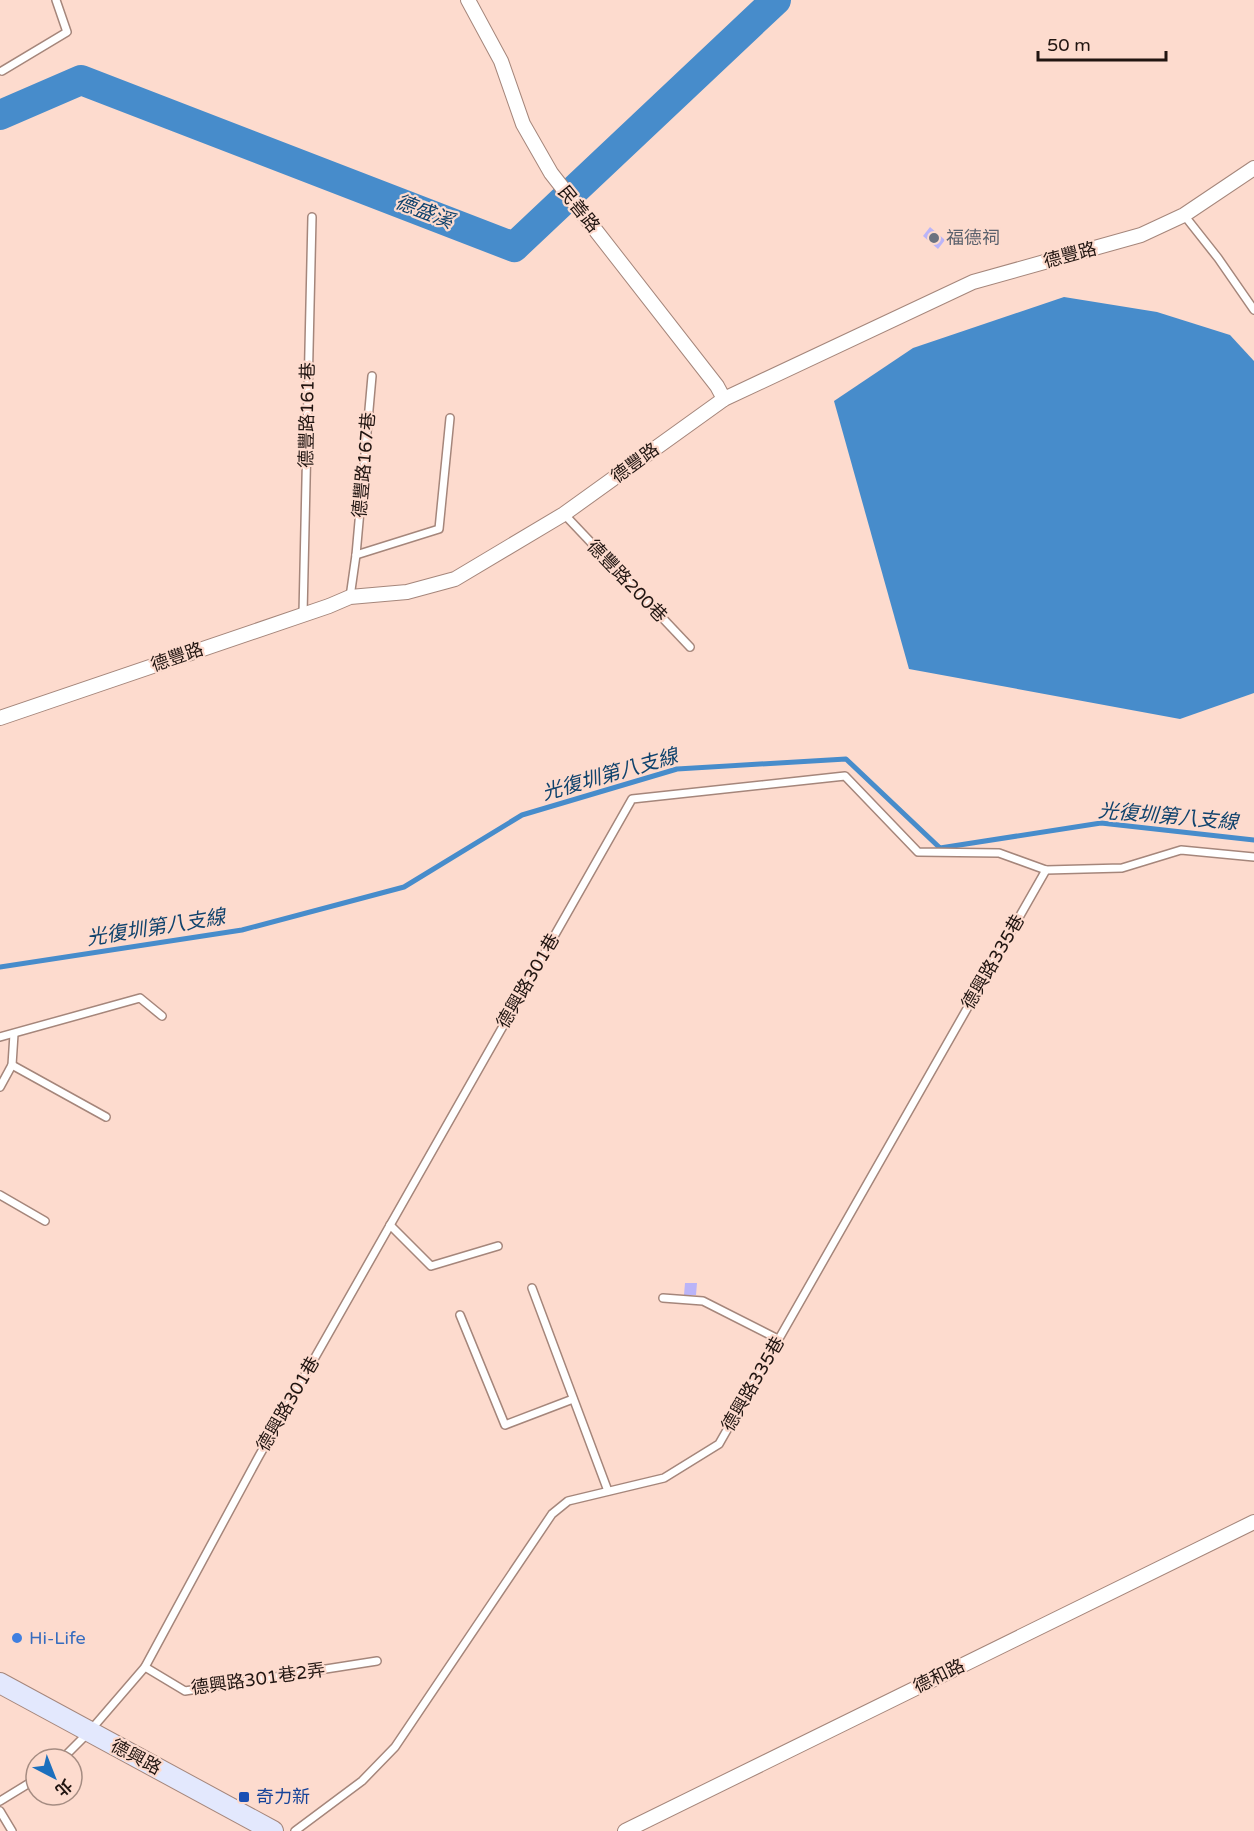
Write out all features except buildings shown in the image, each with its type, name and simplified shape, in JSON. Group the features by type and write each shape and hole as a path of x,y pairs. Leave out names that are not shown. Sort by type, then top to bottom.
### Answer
{"main road":[{"name":"德興路","path":"0,1683 273,1831"}],"street":[{"name":"民善路","path":"468,0 501,61 523,124 557,183 614,252 642,292 717,386 724,399"},
{"name":"德豐路","path":"0,718 350,597 407,592 455,579 564,514 724,399 973,282 1141,236 1184,215 1254,168"},
{"name":"德和路","path":"625,1831 1254,1522"}],"lane":[{"path":"2,70 67,32 56,0"},
{"path":"1184,215 1218,258 1254,310"},
{"name":"德豐路161巷","path":"303,614 312,217"},
{"name":"德豐路167巷","path":"350,597 356,555 372,376"},
{"path":"356,555 439,529 450,418"},
{"name":"德豐路200巷","path":"564,514 690,647"},
{"name":"德興路301巷","path":"74,1747 146,1667 259,1456 632,799 844,776 918,852 999,853 1046,870 1122,868 1181,850 1254,857"},
{"name":"德興路335巷","path":"295,1831 362,1781 395,1747 552,1514 568,1501 664,1478 719,1444 1046,870"},
{"path":"0,1037 140,998 162,1016"},
{"path":"0,1087 12,1065 14,1034"},
{"path":"12,1065 106,1117"},
{"path":"0,1195 45,1221"},
{"path":"390,1225 431,1266 498,1246"},
{"path":"532,1288 608,1491"},
{"path":"663,1298 703,1301 778,1339"},
{"path":"460,1315 505,1425 573,1399"},
{"name":"德興路301巷2弄","path":"146,1667 185,1691 377,1661"},
{"path":"0,1802 24,1787"},
{"path":"0,1811 12,1831"}],"water":[{"path":"1064,297 1157,312 1230,335 1254,361 1254,693 1180,719 909,669 834,401 913,348"}],"waterway":[{"name":"德盛溪","path":"0,115 81,80 514,247 776,0"},
{"name":"光復圳第八支線","path":"0,967 242,930 404,887 522,815 677,769 846,759 940,848 1101,823 1254,840"}],"place":[{"name":"福德祠","path":"934,238"},
{"name":"Hi-Life","path":"17,1638"},
{"name":"奇力新","path":"244,1797"}]}
